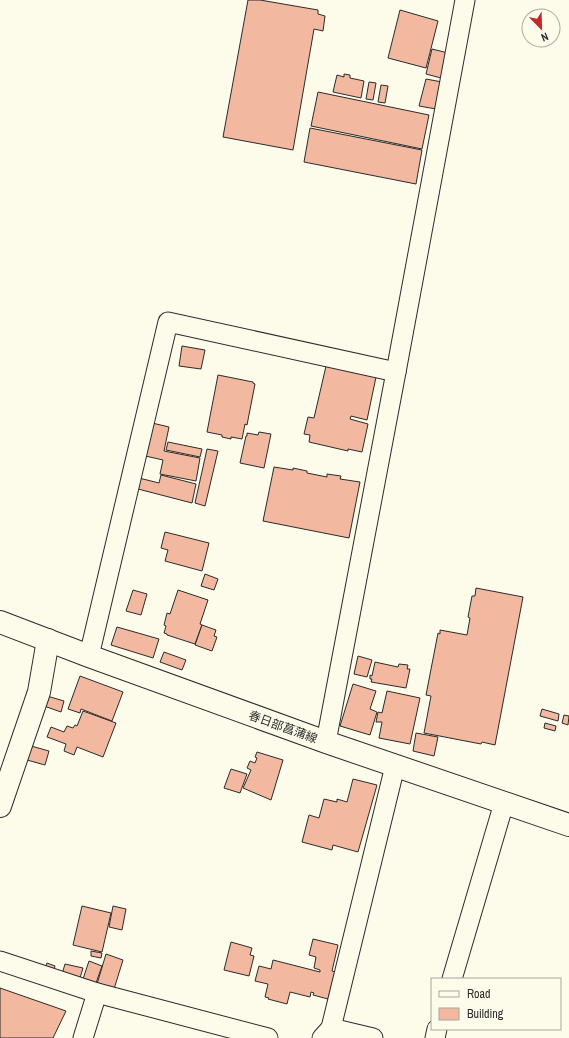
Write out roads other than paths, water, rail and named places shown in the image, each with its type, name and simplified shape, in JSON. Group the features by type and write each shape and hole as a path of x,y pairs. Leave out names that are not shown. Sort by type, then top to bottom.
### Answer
{"main road":[{"name":"春日部菖蒲線","path":"0,622 326,742 569,825"},
{"path":"0,806 39,692 48,640"}],"street":[{"path":"326,742 464,0"},
{"path":"89,656 168,322 396,372"},
{"path":"373,1038 327,1033 395,766"},
{"path":"452,978 504,803"},
{"path":"0,961 97,993 268,1038"},
{"path":"83,1038 97,993"}]}
